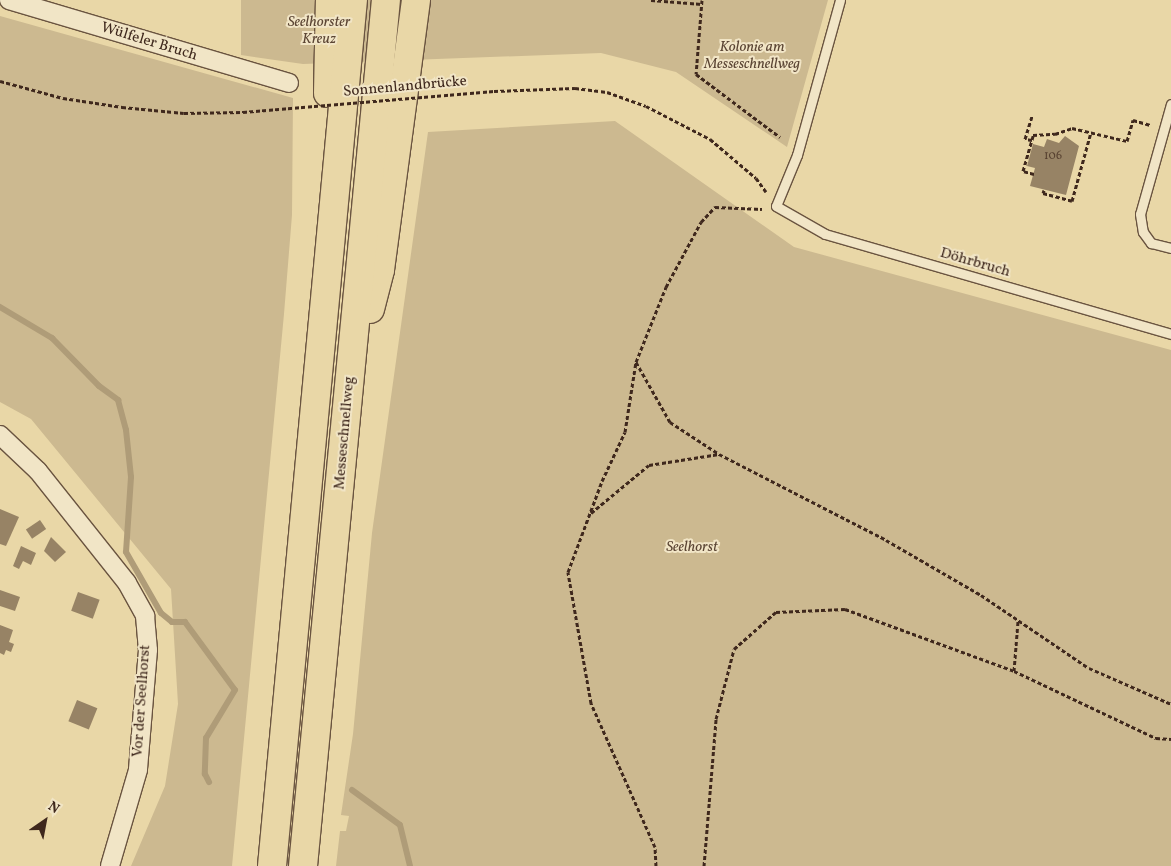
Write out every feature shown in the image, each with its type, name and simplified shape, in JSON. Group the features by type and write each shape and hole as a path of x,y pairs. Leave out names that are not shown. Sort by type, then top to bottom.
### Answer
{"highway":[{"path":"330,0 328,102 334,204"},
{"name":"Messeschnellweg","path":"272,866 353,0"},
{"name":"Messeschnellweg","path":"304,866 386,0"},
{"path":"348,400 380,270 416,0"}],"street":[{"name":"Wülfeler Bruch","path":"9,0 289,83"},
{"name":"Vor der Seelhorst","path":"0,435 18,448 56,493 128,583 145,616 148,650 138,770 110,866"}],"lane":[{"path":"776,206 797,156 840,0"},
{"path":"1171,104 1140,214 1143,232 1151,243 1171,248"},
{"name":"Döhrbruch","path":"776,206 826,234 1171,334"}],"path":[{"path":"651,0 702,2 696,74 780,137"},
{"name":"Sonnenlandbrücke","path":"0,81 63,98 122,107 184,113 243,112 494,91 575,88 607,92 646,106 710,139 756,178 776,206"},
{"path":"1032,116 1025,139 1032,140"},
{"path":"1034,174 1023,171 1033,135 1055,134 1072,128 1127,141 1133,120 1164,128"},
{"path":"1044,190 1043,193 1072,201 1091,132"},
{"path":"656,866 655,847 591,703 568,572 625,432 636,362 666,287 701,222 715,207 758,210 776,206"},
{"path":"636,362 670,422 719,454 886,540 1018,620 1088,668 1171,704"},
{"path":"591,513 649,465 719,454"},
{"path":"704,866 716,719 734,649 776,612 844,609 1014,671 1156,738 1171,739"},
{"path":"1014,671 1018,620"}],"green space":[{"name":"Kolonie am Messeschnellweg","path":"241,0 828,0 787,147 676,72 601,53 303,64 241,55"},
{"path":"0,16 293,98 292,215 232,866 131,866 165,786 178,704 171,589 31,419 0,402"},
{"name":"Seelhorst","path":"615,121 794,247 1171,350 1171,866 336,866 340,831 346,831 349,816 341,815 353,734 372,533 428,132"}],"building":[{"path":"1065,136 1079,146 1066,195 1030,186 1035,168 1027,166 1033,144 1044,147 1047,139 1059,143"},
{"path":"0,509 19,517 6,546 0,544"},
{"path":"40,520 46,529 32,539 26,530"},
{"path":"51,537 66,552 55,562 44,551"},
{"path":"21,546 36,553 31,565 23,561 19,569 13,566"},
{"path":"0,590 20,597 15,611 0,606"},
{"path":"78,592 100,600 93,619 71,611"},
{"path":"0,625 13,630 9,642 14,644 11,652 6,650 4,655 0,653"},
{"path":"77,700 97,708 89,730 68,721"}],"waterway":[{"path":"0,307 52,338 99,386 118,400 126,430 131,477 126,552 161,613 172,622 185,622 235,690 206,738 205,774 209,782"},
{"path":"352,790 400,825 410,866"}],"park label":[{"name":"Seelhorster Kreuz","path":"319,30"}]}
